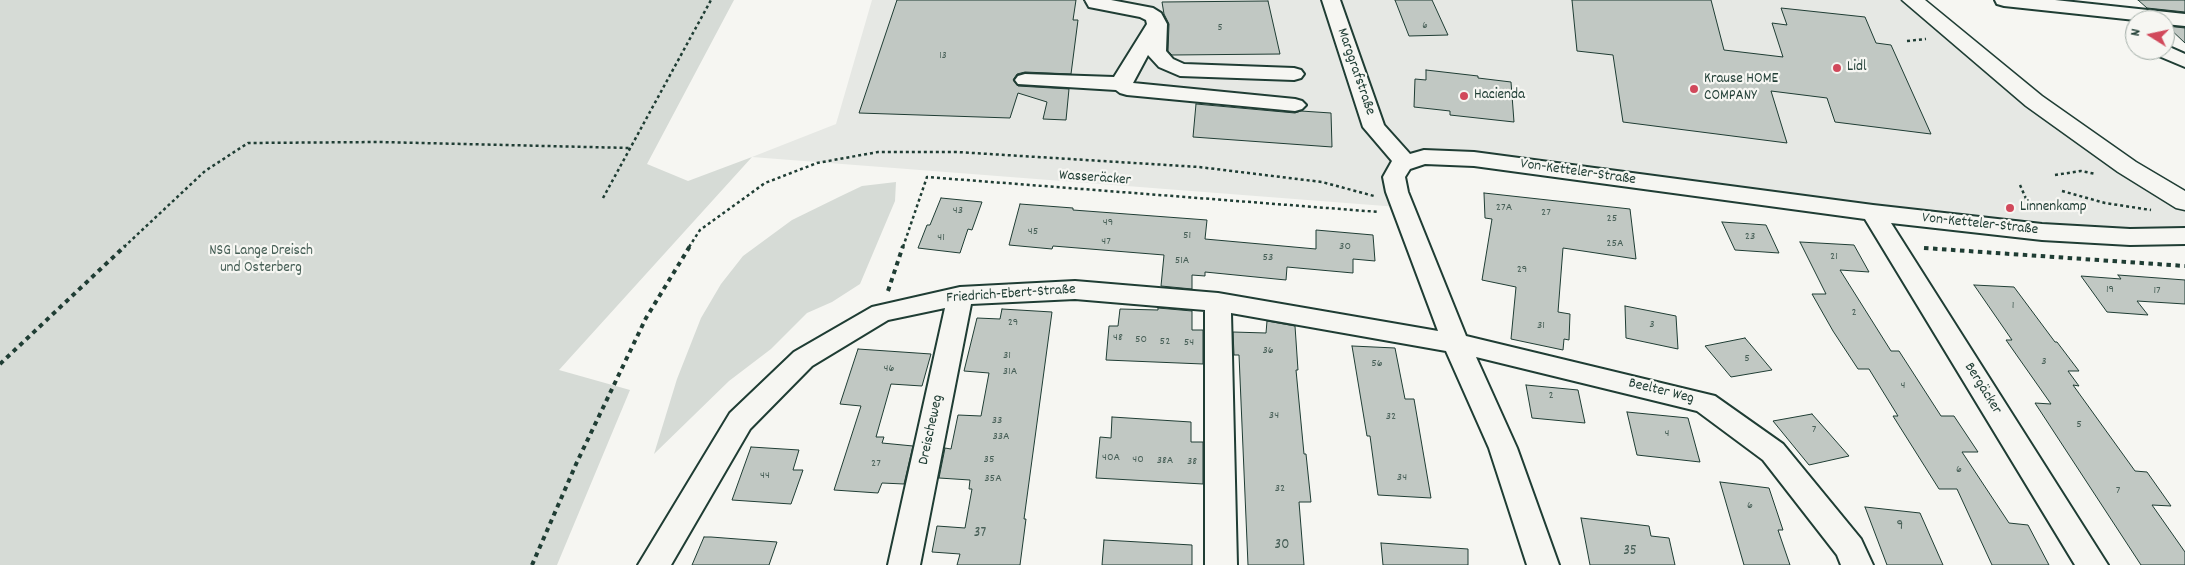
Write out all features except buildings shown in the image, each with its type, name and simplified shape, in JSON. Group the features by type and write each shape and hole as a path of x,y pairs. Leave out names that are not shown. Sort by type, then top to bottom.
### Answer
{"main road":[{"path":"1912,0 2041,107 2127,167 2185,202"}],"street":[{"path":"1094,0 1096,3 1146,12 1154,17 1157,24 1156,52 1166,63 1180,70 1294,74"},
{"name":"Marggrafstraße","path":"1331,0 1374,126 1405,162"},
{"path":"2004,0 2045,2 2107,12 2185,20"},
{"path":"2107,12 2125,26"},
{"path":"1122,84 1132,62 1157,24"},
{"path":"1025,80 1122,84 1127,89 1136,91 1295,105"},
{"name":"Von-Ketteler-Straße","path":"1405,162 1433,157 1474,159 1873,213 2042,232 2102,237 2185,236"},
{"path":"1405,162 1398,168 1394,176 1394,185 1456,343 1503,448 1543,565"},
{"name":"Bergäcker","path":"1873,213 2092,565"},
{"name":"Friedrich-Ebert-Straße","path":"654,565 740,421 803,359 880,312 960,296 1075,290 1218,302 1456,343"},
{"name":"Dreischeweg","path":"904,565 960,296"},
{"path":"1218,302 1221,565"},
{"name":"Beelter Weg","path":"1456,343 1705,403 1773,452 1850,548 1857,565"}],"path":[{"path":"603,198 710,0"},
{"path":"0,364 205,171 248,143 380,142 630,148"},
{"path":"532,565 577,462 646,318 700,230 765,184 817,163 878,152 957,152 1199,167 1322,182 1403,209"},
{"path":"2055,175 2081,171 2104,175"},
{"name":"Wasseräcker","path":"880,312 927,177 1403,209"},
{"path":"2062,191 2105,203 2157,211"},
{"path":"1893,246 2185,266"}],"shaded area":[{"path":"872,0 1906,0 2185,207 2185,229 2148,232 2027,226 1484,156 1395,161 1398,207 752,157 836,124"}],"green space":[{"name":"NSG Lange Dreisch und Osterberg","path":"0,0 734,0 647,164 688,181 752,157 559,370 630,390 557,565 0,565"},
{"path":"896,182 895,201 860,284 832,302 807,313 771,349 729,381 654,454 677,379 701,318 721,284 743,256 792,220 841,196 862,186"}],"place":[{"name":"Lidl","path":"1837,68"},
{"name":"Krause HOME COMPANY","path":"1694,89"},
{"name":"Hacienda","path":"1464,96"},
{"name":"Linnenkamp","path":"2010,208"}]}
